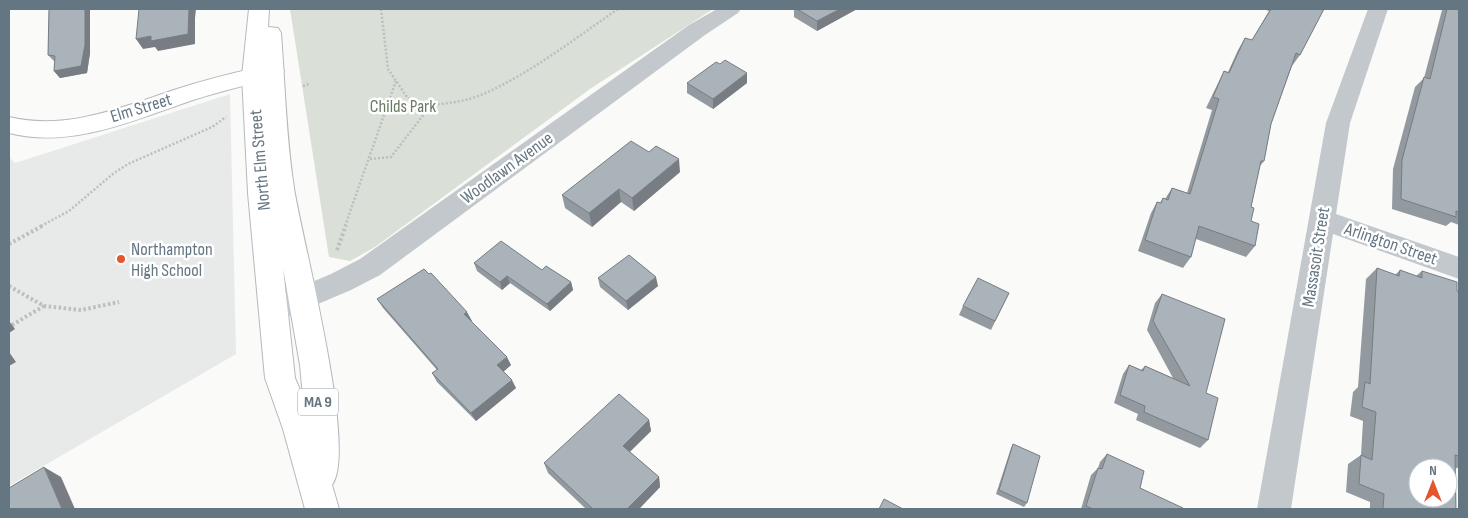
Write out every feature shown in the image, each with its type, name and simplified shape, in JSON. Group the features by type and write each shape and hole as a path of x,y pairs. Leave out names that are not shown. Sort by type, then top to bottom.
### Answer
{"main road":[{"name":"North Elm Street","path":"259,9 263,73"},
{"name":"North Elm Street","path":"268,9 263,73 262,193 288,305"},
{"name":"Elm Street","path":"9,125 38,132 74,128 222,83 263,73"},
{"name":"MA 9","path":"288,305 280,378 299,429 321,508"}],"street":[{"name":"Woodlawn Avenue","path":"288,305 341,282 370,266 697,30 731,9"},
{"name":"Massasoit Street","path":"1274,509 1338,123 1378,9"},
{"name":"Arlington Street","path":"1323,220 1459,268"}],"path":[{"path":"381,9 388,69 407,97 420,106 480,95 526,71 618,9"},
{"path":"337,250 396,80"},
{"path":"303,86 308,84"},
{"path":"370,159 391,157 431,104"},
{"path":"222,112 222,119"},
{"path":"9,244 70,211 114,173 128,164 212,127 226,117"},
{"path":"9,286 44,306 81,310 119,302"},
{"path":"12,325 44,306"}],"shaded area":[{"name":"Northampton High School","path":"230,94 236,354 9,486 9,157 15,163"}],"green space":[{"name":"Childs Park","path":"290,9 713,9 590,89 375,247 350,261 329,257"}],"building":[{"path":"49,9 85,9 85,45 81,66 54,71 55,56 48,55"},
{"path":"139,9 189,9 188,34 151,41 151,36 136,39"},
{"path":"797,9 840,9 817,21"},
{"path":"1271,9 1324,9 1300,55 1296,53 1271,124 1264,161 1261,161 1251,207 1254,208 1251,221 1259,224 1255,246 1199,226 1191,257 1145,240 1157,202 1161,203 1163,198 1168,200 1172,188 1190,194 1219,99 1213,97 1224,71 1229,73 1245,38 1252,40"},
{"path":"1447,9 1459,9 1459,212 1456,211 1456,217 1401,199 1402,160 1424,77 1430,79"},
{"path":"725,60 747,73 713,99 687,83 716,62 720,64"},
{"path":"631,141 649,152 656,146 679,159 632,198 619,189 589,213 562,195"},
{"path":"501,241 542,270 546,266 571,282 547,304 507,276 500,282 474,263"},
{"path":"629,255 656,277 626,301 598,278"},
{"path":"1377,268 1399,276 1400,270 1422,278 1422,271 1457,282 1457,291 1459,292 1459,456 1455,455 1455,458 1408,458 1408,508 1456,509 1383,509 1384,494 1359,484 1361,455 1372,460 1376,412 1362,407 1365,382 1370,384"},
{"path":"424,269 429,274 431,273 467,312 464,314 507,357 497,365 512,380 471,413 432,373 438,369 377,299"},
{"path":"978,278 1009,293 995,321 963,306"},
{"path":"1162,294 1225,319 1206,393 1218,398 1208,440 1144,412 1145,406 1120,395 1129,365 1143,371 1145,366 1190,386 1153,321"},
{"path":"619,394 649,420 623,446 659,477 627,509 593,509 544,463"},
{"path":"1013,444 1040,456 1027,503 999,490"},
{"path":"1107,454 1144,471 1140,488 1183,508 1093,509 1086,506 1098,468 1102,469"},
{"path":"44,467 62,509 9,509 9,488"},
{"path":"884,499 903,509 879,509"}],"place":[{"name":"Northampton High School","path":"121,259"}]}
